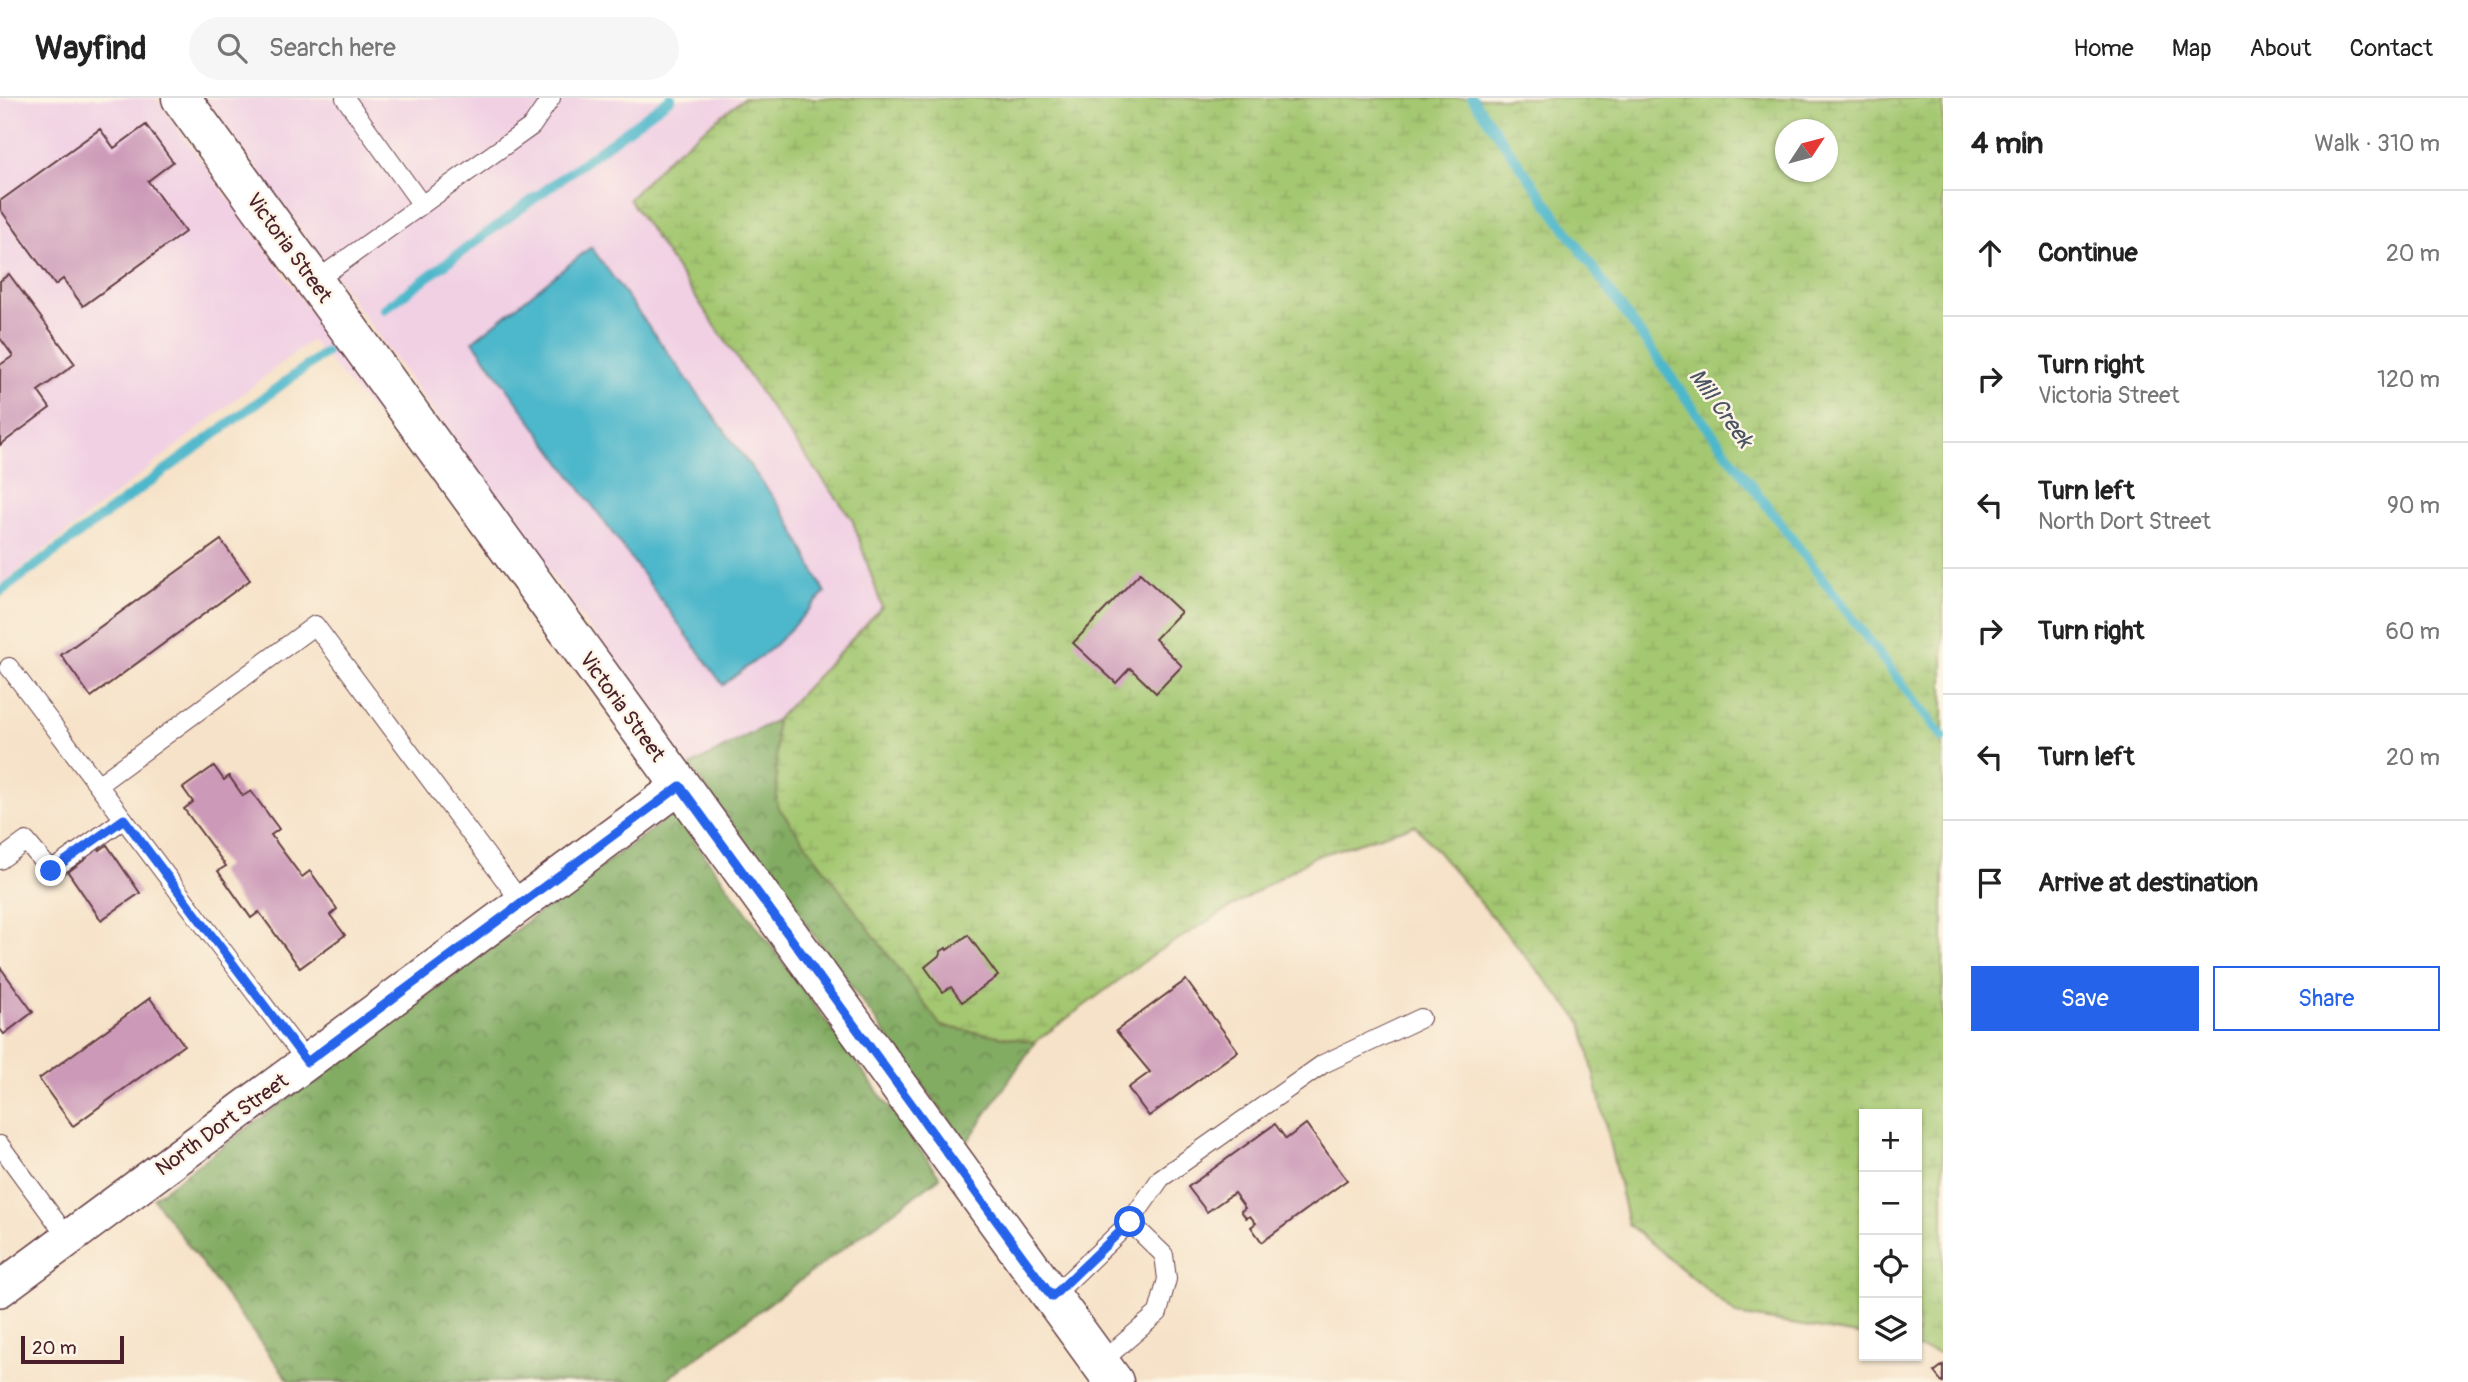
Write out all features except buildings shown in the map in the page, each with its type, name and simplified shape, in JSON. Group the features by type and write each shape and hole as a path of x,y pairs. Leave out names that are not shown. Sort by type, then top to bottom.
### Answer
{"street":[{"name":"Victoria Street","path":"181,98 1107,1372"},
{"name":"North Dort Street","path":"0,1289 680,786"}],"lane":[{"path":"345,98 422,205"},
{"path":"314,282 532,126 551,98"},
{"path":"98,785 315,625 522,903"},
{"path":"9,667 307,1062"},
{"path":"0,860 26,841 51,871 124,819"},
{"path":"1052,1297 1130,1222 1161,1178 1323,1064 1421,1018"},
{"path":"0,1145 68,1238"},
{"path":"1107,1372 1158,1313 1167,1279 1164,1255 1130,1222"}],"shaded area":[{"path":"0,98 156,98 440,490 311,340 0,585"},
{"path":"206,98 744,98 670,156 630,199 775,414 852,519 882,607 776,720 690,766","holes":["590,248 788,518 825,592"]}],"green space":[{"path":"744,98 1943,98 1943,1354 1922,1349 1922,1109 1859,1109 1859,1335 1737,1315 1628,1224 1582,1023 1415,825 1314,857 1157,952 1035,1042 941,1026 777,805 776,720 882,607 852,519 775,414 629,199 670,156"},
{"path":"776,720 777,805 941,1026 1035,1042 966,1144 690,766"},
{"path":"674,813 940,1177 663,1382 290,1382 153,1198"}],"water":[{"path":"591,247 788,518 825,593 772,648 723,685 473,341"}],"waterway":[{"path":"384,309 671,98"},
{"name":"Mill Creek","path":"1472,98 1696,412 1943,738"},
{"path":"0,592 326,352"}],"route":[{"path":"51,871 124,819 307,1062 680,786 1052,1297 1130,1222"}]}
